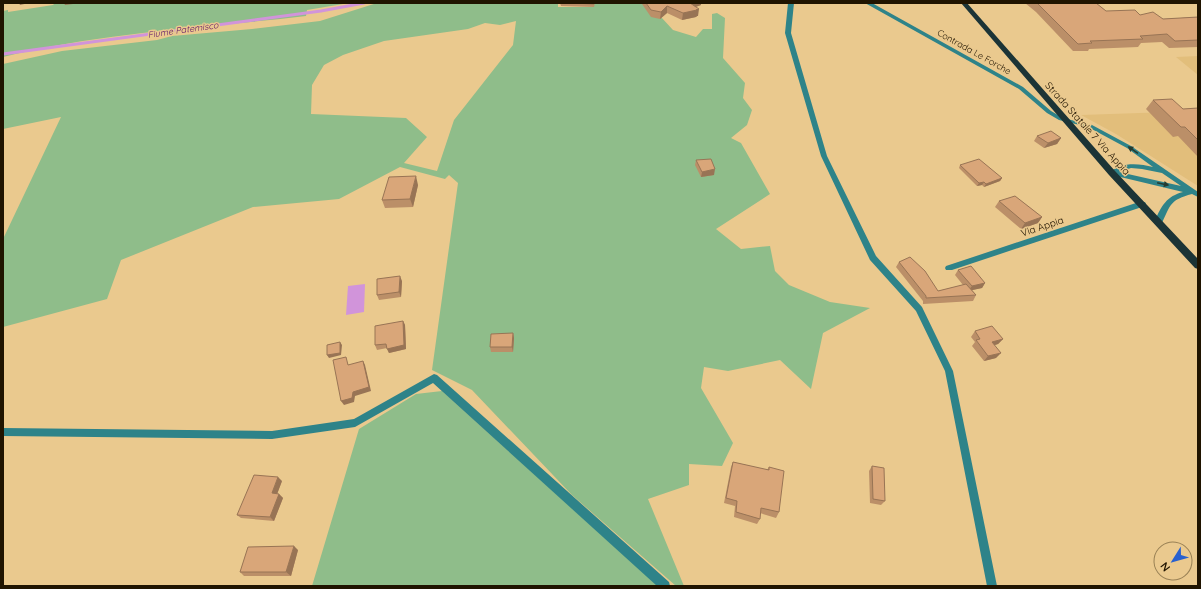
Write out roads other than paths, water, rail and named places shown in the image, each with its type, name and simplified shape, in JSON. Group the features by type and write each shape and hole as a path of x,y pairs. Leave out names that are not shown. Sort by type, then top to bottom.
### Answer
{"main road":[{"name":"Strada Statale 7 Via Appia","path":"964,3 1112,172 1198,265"}],"street":[{"path":"791,3 788,33 824,156 873,258 919,309 949,371 992,586"},
{"name":"Contrada Le Forche","path":"868,3 1021,88 1048,112 1067,121 1090,126 1129,147 1195,194"},
{"path":"1112,172 1123,166 1139,166 1165,172"},
{"path":"1112,172 1195,194"},
{"path":"1158,222 1165,206 1176,195 1195,194"},
{"name":"Via Appia","path":"949,268 1142,204"},
{"path":"3,432 272,435 355,423 434,378 665,586"}],"waterway":[{"name":"Fiume Patemisco","path":"3,54 321,11 364,3"}]}
